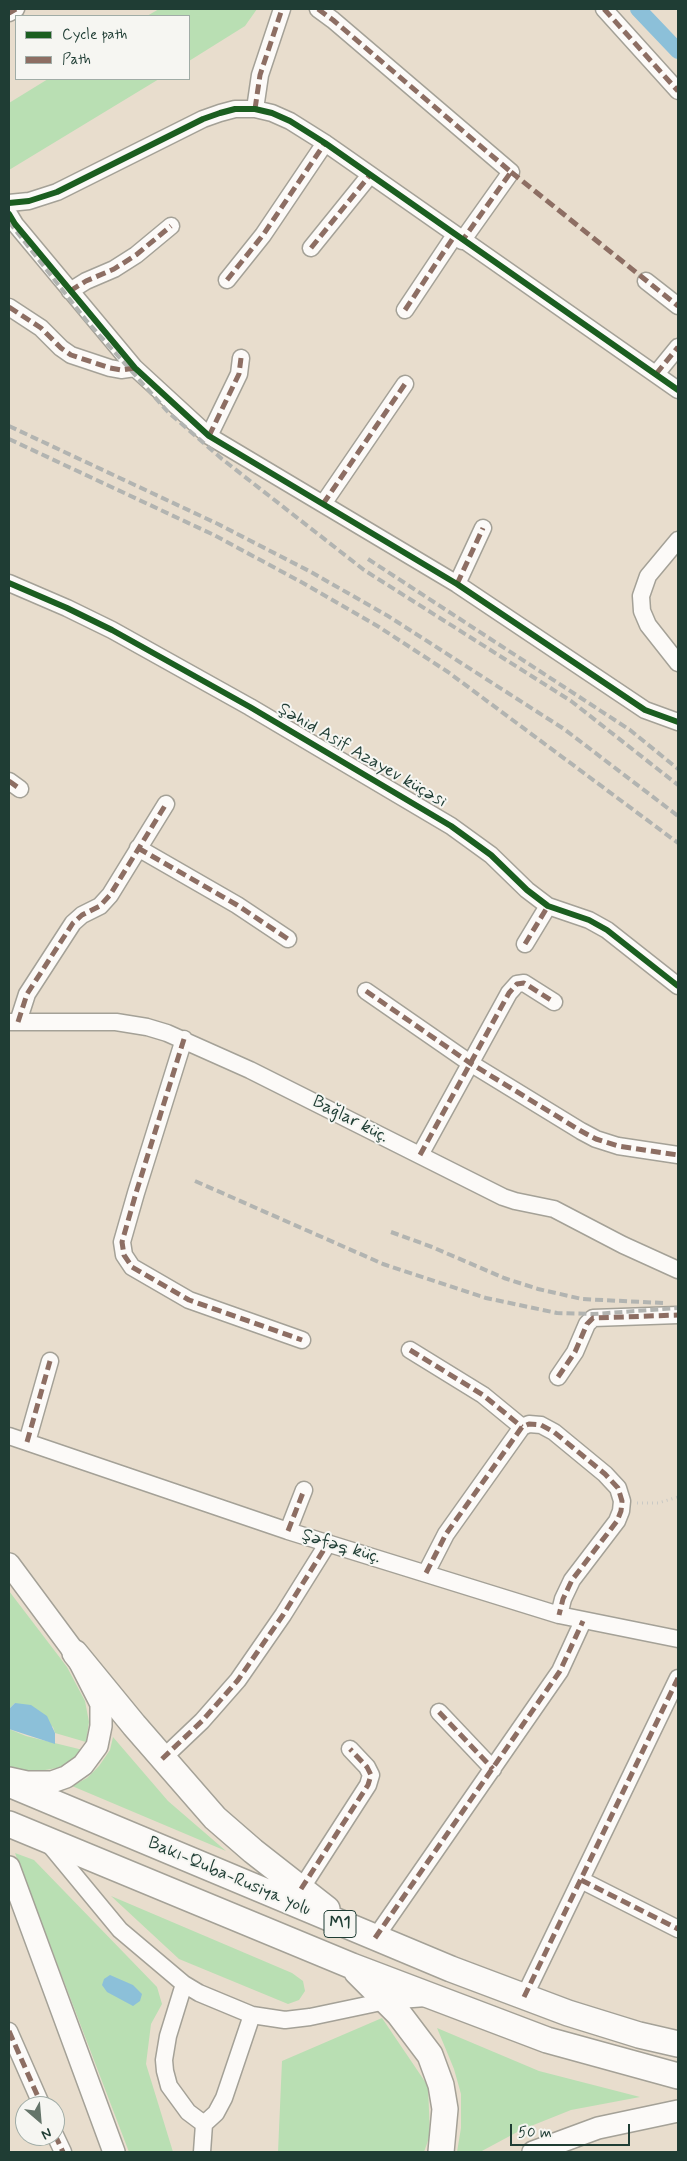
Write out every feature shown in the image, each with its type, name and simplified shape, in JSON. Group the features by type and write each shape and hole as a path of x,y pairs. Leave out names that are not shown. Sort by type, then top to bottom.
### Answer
{"highway":[{"path":"75,1653 162,1759 215,1818 350,1928"},
{"name":"Bakı-Quba-Rusiya yolu","path":"9,1784 350,1928 524,1997 640,2035 678,2044"},
{"name":"Bakı-Quba-Rusiya yolu","path":"9,1824 352,1966 547,2040 678,2076"},
{"path":"352,1966 415,2033 430,2055 441,2085 445,2109 442,2152"}],"main road":[{"path":"9,1564 75,1653 101,1704 101,1726 96,1746 83,1765 66,1777 52,1782 27,1782 9,1778"},
{"path":"10,1870 114,2152"},
{"path":"533,2152 598,2128 678,2112"}],"street":[{"path":"9,13 16,9"},
{"path":"255,110 260,75 282,9"},
{"path":"318,9 510,172 405,310"},
{"path":"604,9 678,90"},
{"path":"9,203 30,201 57,192 203,119 236,110 255,110 272,113 290,121 324,143 678,390"},
{"path":"226,280 263,235 324,143"},
{"path":"311,248 370,175"},
{"path":"9,214 15,224 135,368 209,436 456,584 645,710 678,722"},
{"path":"70,291 86,281 114,269 171,226"},
{"path":"646,281 678,306"},
{"path":"9,308 41,328 60,348 71,355 110,368 120,370 135,368"},
{"path":"656,374 678,347"},
{"path":"209,436 239,374 241,358"},
{"path":"323,504 405,384"},
{"path":"456,584 483,528"},
{"path":"678,540 648,576 641,596 642,611 648,625 678,663"},
{"name":"Şəhid Asif Azayev küçəsi","path":"9,583 112,630 250,707 451,826 491,856 548,906 589,920 607,930 678,986"},
{"path":"13,1022 26,994 73,923 82,915 100,906 110,895 166,804"},
{"path":"138,848 237,906 288,939"},
{"path":"525,944 548,906"},
{"path":"420,1155 509,993 517,984 524,982 554,1002"},
{"path":"366,991 470,1063 596,1139 634,1149 678,1155"},
{"name":"Bağlar küç.","path":"13,1022 116,1022 147,1027 184,1039 250,1070 503,1197 514,1201 554,1208 622,1245 678,1270"},
{"path":"184,1039 122,1242 124,1255 132,1268 189,1300 302,1340"},
{"path":"558,1377 575,1352 587,1324 593,1318 678,1315"},
{"path":"410,1350 483,1395 522,1427"},
{"path":"27,1442 50,1361"},
{"path":"426,1573 446,1534 522,1427 530,1424 541,1425 554,1432 605,1474 618,1488 622,1501 622,1512 617,1520 572,1580 563,1599 559,1615"},
{"name":"Şəfəq küç.","path":"9,1436 288,1531 559,1615 678,1639"},
{"path":"288,1531 304,1490"},
{"path":"162,1759 202,1721 238,1680 283,1615 328,1543"},
{"path":"375,1938 560,1671 583,1621"},
{"path":"524,1997 678,1678"},
{"path":"439,1712 493,1769"},
{"path":"302,1889 368,1784 371,1775 367,1767 350,1748"},
{"path":"45,1840 120,1930 184,1984 252,2015 284,2020 310,2017 386,2001 434,1997"},
{"path":"580,1880 678,1929"},
{"path":"184,1984 168,2036 164,2060 165,2071 169,2086 188,2112 204,2124"},
{"path":"202,2152 204,2124 216,2113 224,2098 252,2015"},
{"path":"9,2031 38,2096"}],"path":[{"path":"622,1501 643,1504 658,1503 678,1496"}],"green space":[{"path":"159,9 257,9 245,26 190,60 190,15 149,15"},
{"path":"46,80 157,80 9,170 9,103"},
{"path":"9,1591 67,1667 85,1701 89,1722 86,1742 55,1733 53,1727 15,1703 9,1709"},
{"path":"9,1729 26,1736 83,1750 73,1762 63,1767 33,1772 9,1767"},
{"path":"113,1737 168,1801 226,1851 72,1786 87,1778 99,1766 110,1750"},
{"path":"15,1853 34,1860 157,1987 162,2004 151,2024 146,2064 173,2152 129,2152"},
{"path":"111,1896 292,1973 303,1981 305,1991 299,2000 288,2004 179,1959"},
{"path":"382,2018 428,2086 430,2135 424,2152 278,2152 282,2061"},
{"path":"437,2028 539,2071 640,2097 571,2110 521,2130 480,2152 457,2152 461,2128 461,2094 454,2069"}],"water":[{"path":"15,1703 31,1705 47,1716 55,1733 55,1744 9,1729 9,1709"},
{"path":"110,1975 133,1985 142,1994 140,2001 133,2006 107,1992 102,1985 104,1979"}],"waterway":[{"path":"638,9 678,51"}],"railway":[{"path":"9,222 86,320 168,412 222,459 364,570 571,701 678,785"},
{"path":"9,426 218,524 311,572 388,616 564,729 678,816"},
{"path":"9,439 214,535 379,627 448,672 678,843"},
{"path":"368,559 630,730 678,769"},
{"path":"195,1181 383,1264 486,1298 557,1313 594,1314 678,1308"},
{"path":"391,1232 432,1247 504,1278 538,1289 582,1299 663,1303"}],"marked path":[{"path":"9,13 16,9"},
{"path":"255,109 260,75 282,9"},
{"path":"318,9 511,172 462,241"},
{"path":"604,9 678,91"},
{"path":"227,280 263,235 325,143"},
{"path":"511,172 678,306"},
{"path":"311,248 370,175"},
{"path":"70,291 86,281 114,269 136,255 171,226"},
{"path":"405,310 455,235"},
{"path":"9,307 41,328 71,355 110,368 121,370 135,368"},
{"path":"656,374 678,347"},
{"path":"209,436 239,374 241,358"},
{"path":"323,504 405,384"},
{"path":"457,584 483,528"},
{"path":"9,781 20,789"},
{"path":"18,1022 27,994 73,923 82,915 100,906 110,895 166,804"},
{"path":"138,848 237,905 288,939"},
{"path":"525,944 548,906"},
{"path":"420,1155 509,993 517,984 524,983 554,1002"},
{"path":"366,991 470,1063 596,1139 618,1146 678,1155"},
{"path":"184,1039 122,1242 124,1255 132,1267 189,1300 302,1340"},
{"path":"558,1377 575,1352 587,1324 593,1318 678,1315"},
{"path":"410,1350 483,1395 522,1427"},
{"path":"27,1442 50,1361"},
{"path":"426,1573 446,1534 522,1427 529,1424 541,1425 554,1432 605,1474 618,1488 622,1501 617,1521 572,1580 563,1599 559,1615"},
{"path":"288,1531 304,1490"},
{"path":"162,1759 202,1721 238,1680 283,1615 328,1543"},
{"path":"375,1938 560,1671 583,1621"},
{"path":"524,1997 678,1678"},
{"path":"439,1712 493,1769"},
{"path":"301,1889 368,1785 371,1775 367,1767 350,1749"},
{"path":"581,1880 678,1929"},
{"path":"9,2031 38,2096"},
{"path":"60,2146 63,2152"}],"cycle path":[{"path":"9,203 29,201 57,192 203,119 220,113 235,109 255,109 272,113 290,121 325,143 678,390"},
{"path":"9,214 15,224 135,368 209,436 457,584 645,710 678,722"},
{"path":"9,583 112,630 250,707 451,826 491,855 527,890 548,906 589,920 607,930 678,986"}]}
